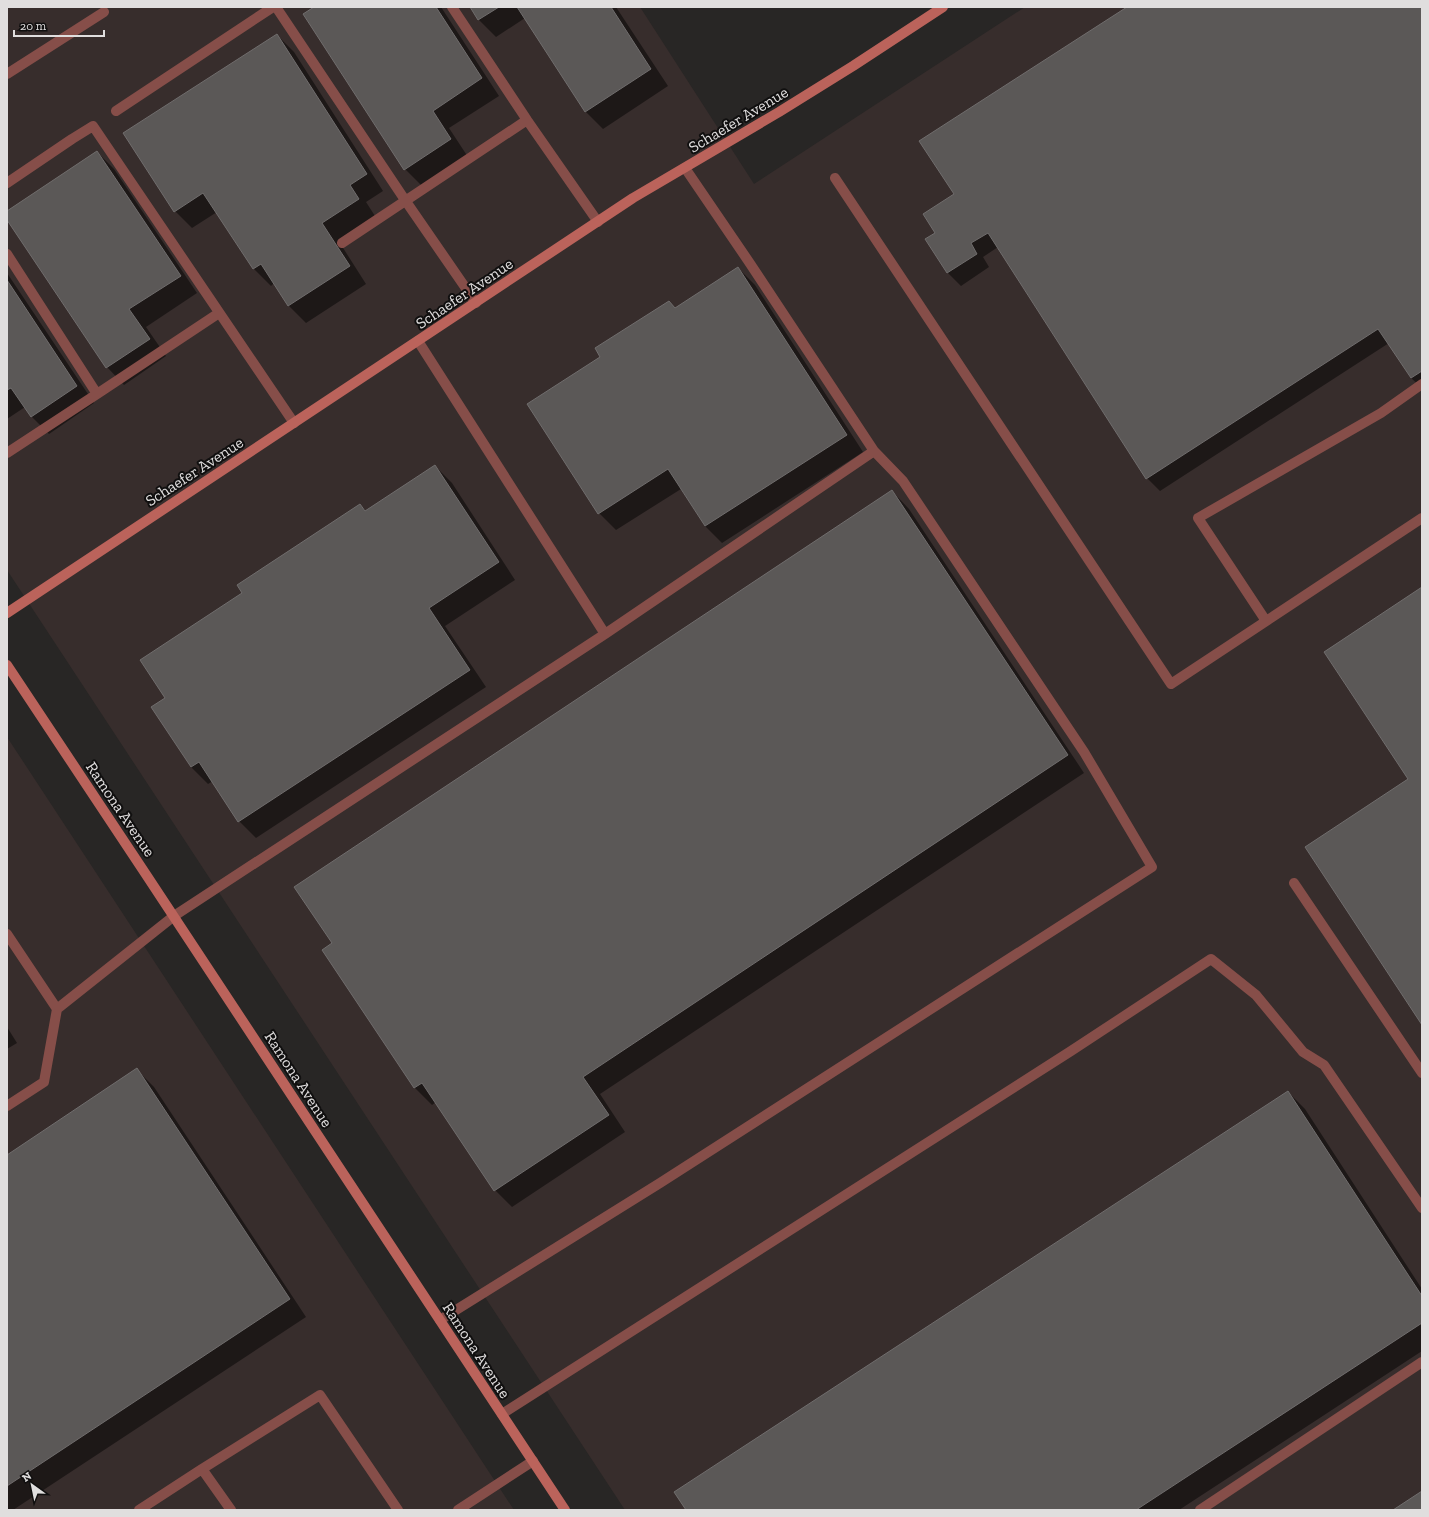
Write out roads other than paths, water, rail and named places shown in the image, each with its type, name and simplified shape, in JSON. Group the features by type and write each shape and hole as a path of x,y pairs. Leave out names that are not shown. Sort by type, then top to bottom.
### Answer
{"street":[{"name":"Schaefer Avenue","path":"7,613 632,198 779,112 943,7"},
{"name":"Ramona Avenue","path":"7,665 565,1510"}],"lane":[{"path":"116,111 273,7"},
{"path":"276,7 476,303"},
{"path":"452,7 527,120 598,222"},
{"path":"7,74 104,12"},
{"path":"342,243 527,120"},
{"path":"7,183 94,126 294,423"},
{"path":"440,1320 660,1183 1152,867 1075,739 903,481 874,451 685,168"},
{"path":"835,178 1171,684 1422,518"},
{"path":"7,254 98,394"},
{"path":"7,453 98,394 218,312"},
{"path":"418,341 605,634"},
{"path":"1266,621 1198,518 1381,412 1422,384"},
{"path":"7,1106 44,1082 57,1009 174,916 605,634 874,451"},
{"path":"1294,883 1422,1073"},
{"path":"7,934 57,1009"},
{"path":"502,1414 1064,1056 1211,959 1256,996 1303,1052 1324,1065 1422,1208"},
{"path":"1200,1510 1422,1362"},
{"path":"140,1510 320,1395 398,1510"},
{"path":"458,1510 533,1461"},
{"path":"202,1469 230,1510"}]}
